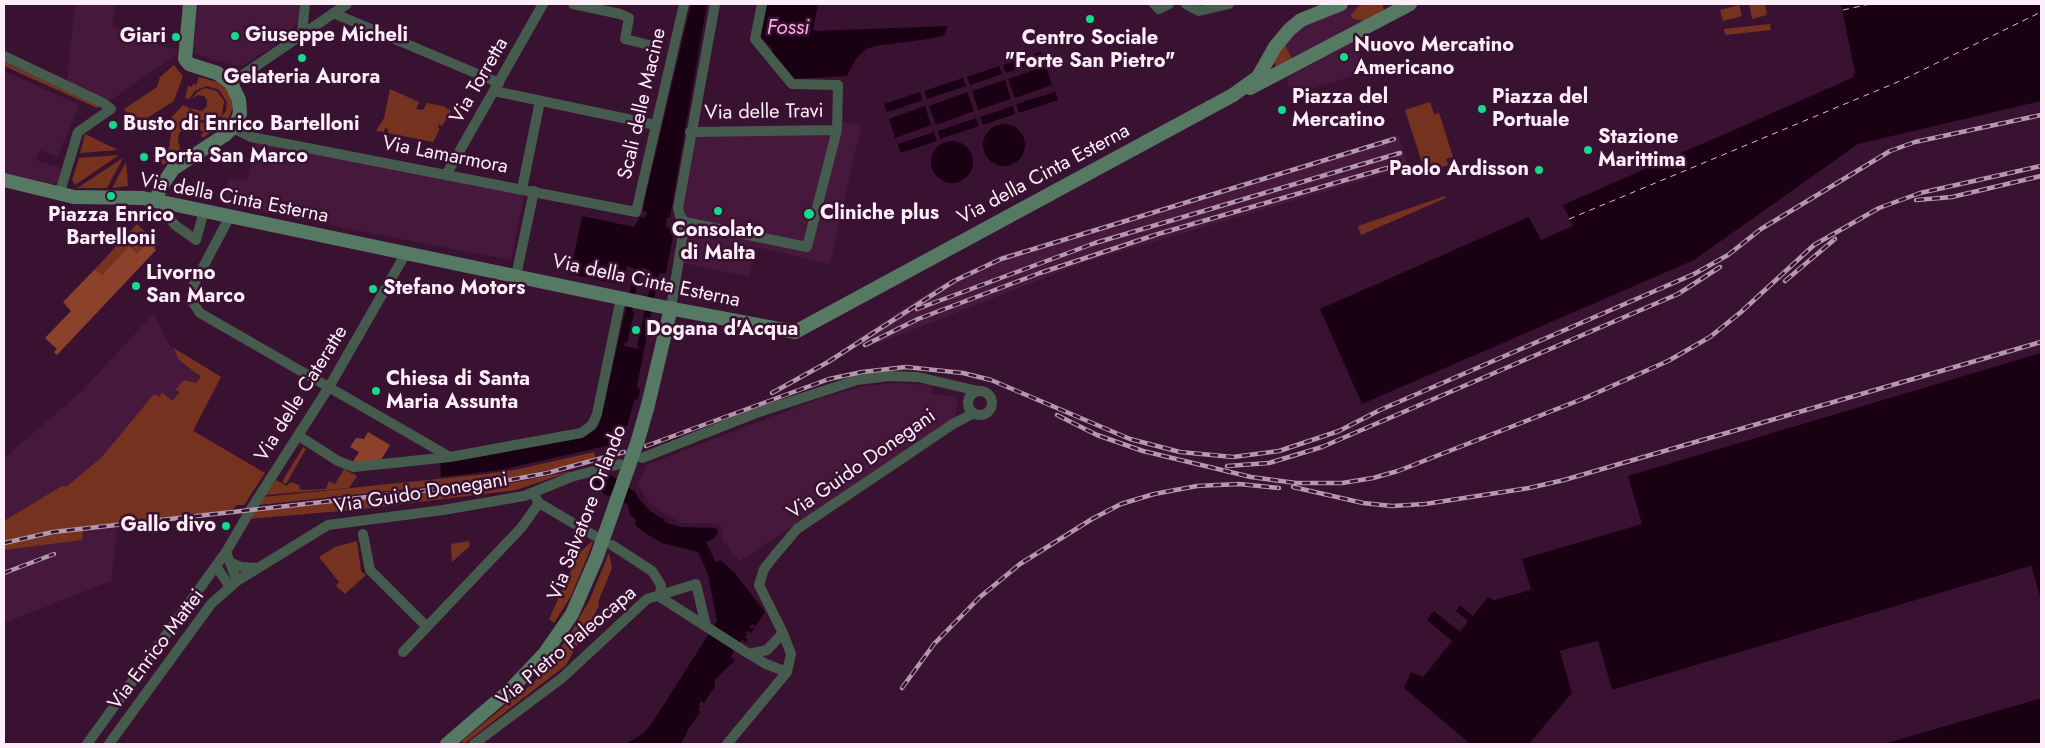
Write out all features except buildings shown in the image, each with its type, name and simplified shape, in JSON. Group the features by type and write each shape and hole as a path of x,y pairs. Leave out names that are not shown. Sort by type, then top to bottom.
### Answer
{"main road":[{"path":"156,201 160,188 173,169 233,128 239,117 241,106 231,83 217,73 190,64 185,59 184,52 190,4"},
{"name":"Via della Cinta Esterna","path":"1233,95 1258,77 1282,37 1294,25 1319,12 1341,4"},
{"name":"Via della Cinta Esterna","path":"4,180 59,195 87,198 143,198 664,307 784,331 799,331 1233,95 1280,74 1410,4"},
{"path":"1268,60 1273,71 1280,74"},
{"name":"Via Salvatore Orlando","path":"446,744 511,689 545,653 572,614 596,559 648,406 664,307"}],"street":[{"path":"302,33 305,4"},
{"path":"231,83 347,4"},
{"name":"Via Torretta","path":"446,175 543,4"},
{"path":"572,4 629,18 625,42 653,46"},
{"name":"Scali delle Macine","path":"636,212 684,4"},
{"path":"715,4 690,132 678,208 680,216 685,222 807,247 837,130 838,85 792,84 755,39 762,4"},
{"path":"1154,4 1160,9 1169,4"},
{"path":"1186,4 1199,11 1229,4"},
{"path":"333,13 496,87 540,101 656,125"},
{"path":"4,56 103,102 111,109 78,132 59,195"},
{"path":"522,189 540,101"},
{"name":"Via Lamarmora","path":"233,128 250,136 636,212"},
{"name":"Via delle Travi","path":"690,132 837,130"},
{"path":"516,276 534,191"},
{"path":"156,201 175,225 196,240 204,211"},
{"path":"230,216 192,288 192,301 200,313 450,457"},
{"path":"664,307 685,222"},
{"name":"Via delle Cateratte","path":"88,744 216,566 228,557 250,509 328,387 406,253"},
{"path":"298,436 320,451 354,467 450,457 580,433 588,428 597,414 621,298"},
{"name":"Via Guido Donegani","path":"642,458 756,413 857,380 898,376 927,378 978,391"},
{"path":"951,383 957,387 968,401 969,408 974,413 986,413 992,403 986,393 978,391 971,394 968,401"},
{"name":"Via Guido Donegani","path":"783,633 759,585 764,569 774,555 797,529 953,424 974,413"},
{"name":"Via Guido Donegani","path":"234,584 332,524 443,510 533,493 571,478 620,464"},
{"path":"533,493 539,503 595,536"},
{"path":"403,652 521,528 539,503"},
{"path":"364,534 370,570 427,627"},
{"path":"612,545 655,574 661,585 660,597 766,664 788,672"},
{"path":"228,557 241,567 258,568"},
{"path":"228,557 234,584"},
{"path":"216,566 234,584"},
{"name":"Via Enrico Mattei","path":"109,744 211,604 234,584"},
{"name":"Via Pietro Paleocapa","path":"474,744 562,678 643,602 696,584 706,626"},
{"path":"727,744 788,672 791,654 783,633 767,650 749,654"}],"shaded area":[{"path":"75,4 115,4 112,26 161,46 178,49 176,55 108,102 67,81"},
{"name":"Giuseppe Micheli","path":"198,4 300,4 298,22 275,45 240,67 192,53"},
{"path":"1382,4 1384,10 1364,21 1352,18 1351,15 1359,6"},
{"path":"1749,4 1765,4 1767,15 1752,19"},
{"path":"1361,5 1369,20 1294,61 1284,42 1304,24 1341,10"},
{"path":"1739,5 1742,16 1723,21 1720,10"},
{"path":"1770,24 1771,30 1725,35 1724,29"},
{"name":"Nuovo Mercatino Americano","path":"1355,41 1367,72 1294,94 1285,79"},
{"path":"1284,43 1293,60 1276,67 1274,61"},
{"path":"4,62 100,106 97,108 4,66"},
{"path":"174,65 183,76 174,101 144,120 130,117 124,109 157,87 160,77"},
{"path":"4,71 80,105 57,157 40,150 35,160 61,168 57,183 46,185 4,173"},
{"path":"199,77 217,82 226,88 233,101 233,108 224,123 220,118 226,111 227,102 218,89 206,86 195,91 189,99 185,98 188,86 196,85"},
{"path":"205,88 217,91 224,101 222,115 211,122 197,119 190,108 202,111 207,106 207,100 204,96 198,95 192,99 197,92"},
{"path":"390,89 419,102 416,109 423,110 427,103 443,106 451,111 442,126 439,124 438,128 440,129 433,142 388,133 388,129 385,128 384,132 376,131 384,118"},
{"path":"1430,102 1434,114 1439,113 1453,157 1446,159 1448,165 1425,172 1405,110"},
{"path":"183,105 188,107 195,120 203,123 214,123 217,127 203,138 201,135 204,132 191,126 185,128 179,133 178,140 181,152 163,165 160,160 169,148 171,134 167,122"},
{"path":"842,121 861,126 830,264 757,247 749,277 683,263 688,237 694,227 682,212 695,131 834,131 826,187"},
{"path":"85,134 118,150 80,153"},
{"path":"1399,135 1408,167 1085,262 864,349 858,338 936,287 999,256"},
{"path":"255,141 525,191 511,260 223,205 229,178 247,181"},
{"path":"119,155 75,185 72,180 79,158"},
{"path":"123,158 107,188 77,188"},
{"path":"126,162 128,186 112,188"},
{"path":"1445,196 1446,198 1361,235 1358,226"},
{"path":"137,224 152,238 137,253 129,246 102,275 95,269"},
{"path":"152,238 158,244 154,248 156,250 57,355 54,352 57,349 45,338 71,311 63,302 95,269 102,275 129,246 137,253"},
{"path":"154,313 169,345 221,377 193,430 265,473 244,505 237,505 228,513 117,528 111,581 4,623 4,458 82,391"},
{"path":"174,348 221,377 193,431 265,473 244,505 237,505 228,513 83,531 82,540 4,550 4,521 62,486 66,487 102,457 154,394 159,397 162,392 172,401 180,392 175,390 184,380 196,383 201,377 178,359"},
{"path":"896,383 932,385 931,394 958,397 955,418 740,561 721,539 723,530 718,523 681,523 650,504 638,485 646,465 821,398 864,386"},
{"path":"368,432 390,445 381,460 352,463 359,452 350,447 356,438 364,439"},
{"path":"303,447 306,449 286,484 282,482"},
{"path":"594,452 595,458 588,461 515,477 259,505 263,497 486,474 519,469"},
{"path":"344,469 357,476 349,488 265,495 276,480 287,486 290,482 299,485 300,490 326,489 329,481 335,484"},
{"path":"572,471 516,490 364,509 248,519 254,511 501,485"},
{"path":"357,541 361,571 366,575 345,594 336,586 339,582 319,557 335,547"},
{"path":"469,541 470,546 452,562 451,544"},
{"path":"593,542 571,596 554,623 549,619 579,553"},
{"path":"609,553 612,568 598,602 599,606 566,665 464,744 462,741 533,683 544,670 571,633 590,599"}],"water":[{"path":"691,4 707,4 670,217 667,218 666,226 674,231 666,273 659,274 637,386 640,391 638,398 634,401 627,426 615,444 500,470 441,477 440,461 478,457 584,437 599,425 635,269 627,266 623,285 570,274 582,216 634,227 640,217 645,218 647,212 643,211","holes":["646,268 653,273 637,345 639,346 638,349 624,346 625,342 627,343 634,313 632,309 641,269"]},
{"name":"Fossi","path":"765,4 818,4 813,29 815,31 948,26 944,35 935,38 875,46 866,49 856,59 847,76 792,79 770,52 773,50 759,35"},
{"path":"1841,4 2041,4 2041,101 1858,144 1694,260 1362,404 1320,309 1529,217 1541,240 1573,226 1563,205 1852,78 1855,73"},
{"path":"1041,52 1044,60 1006,73 1003,65"},
{"path":"999,66 1002,74 970,85 967,77"},
{"path":"1046,66 1052,85 1015,98 1008,79"},
{"path":"963,78 966,86 927,99 924,91"},
{"path":"1005,80 1011,99 978,110 972,91"},
{"path":"920,92 923,100 887,112 884,104"},
{"path":"967,92 974,111 936,125 929,106"},
{"path":"1055,92 1058,100 1019,113 1016,104"},
{"path":"925,106 931,125 895,138 889,119"},
{"path":"1013,106 1015,114 983,125 980,117"},
{"path":"976,118 979,126 940,139 938,131"},
{"path":"1004,124 1019,130 1025,145 1019,160 1004,166 989,160 983,145 989,130"},
{"path":"934,132 937,141 900,153 898,144"},
{"path":"952,141 967,147 973,162 967,177 952,183 937,177 931,162 937,147"},
{"path":"2041,353 2041,599 2031,566 1612,690 1598,641 1560,651 1572,693 1529,744 1467,744 1468,742 1404,688 1411,672 1423,677 1452,641 1427,620 1434,611 1460,632 1468,621 1456,611 1460,605 1473,616 1488,597 1494,600 1531,590 1522,559 1642,524 1628,476"},
{"path":"610,474 633,491 634,489 639,499 650,511 665,520 664,522 681,527 715,528 718,531 715,538 706,542 716,563 720,560 734,572 765,612 756,626 752,624 749,628 755,628 751,633 748,631 745,633 748,633 745,637 748,639 746,643 742,639 733,652 731,658 735,660 715,680 715,686 704,703 701,701 699,704 698,710 701,712 690,726 681,744 626,744 644,733 652,723 717,621 708,574 698,552 662,543 643,532 635,525 636,520 630,515 628,505 612,494 608,496 593,487 590,478"},
{"path":"2041,698 2041,744 1884,744"}],"pier":[{"path":"2031,566 2041,602 2030,569 1612,692 1597,644 1563,653 1574,694 1533,744 1529,744 1572,693 1560,651 1598,641 1612,690"},
{"path":"2041,695 2041,698 1882,744 1883,742"}],"ferry route":[{"path":"1843,10 1870,4"},
{"path":"1569,219 1900,81 2041,12"}],"railway":[{"path":"646,446 829,379 862,372 906,367 963,373 991,380 1130,439 1180,452 1233,457 1279,451 1339,431 1380,410 1694,274 1728,255 1761,229 1890,151 1915,142 2041,115"},
{"path":"772,393 828,362 954,281 1001,259 1394,139"},
{"path":"917,309 1095,243 1400,153"},
{"path":"865,345 918,319 1040,273 1158,234 1401,164"},
{"path":"1057,415 1097,435 1143,451 1251,477 1296,483 1342,483 1373,478 1398,471 1585,398 1668,361 1710,337 1741,312 1814,245 1879,208 1920,193 2041,166"},
{"path":"1916,200 1952,197 2041,176"},
{"path":"1785,281 1835,239"},
{"path":"1227,466 1269,463 1322,447 1678,294 1720,267"},
{"path":"1293,487 1363,503 1392,506 1425,504 1529,488 1564,480 2041,342"},
{"path":"4,543 53,532 493,483 547,473 624,452"},
{"path":"902,688 934,644 980,597 1020,564 1092,519 1121,504 1154,494 1197,486 1239,484 1279,488"},
{"path":"4,573 54,554"}],"place":[{"name":"Centro Sociale \"Forte San Pietro\"","path":"1090,19"},
{"name":"Giuseppe Micheli","path":"235,36"},
{"name":"Giari","path":"176,37"},
{"name":"Nuovo Mercatino Americano","path":"1344,57"},
{"name":"Gelateria Aurora","path":"302,58"},
{"name":"Piazza del Portuale","path":"1482,109"},
{"name":"Piazza del Mercatino","path":"1282,110"},
{"name":"Busto di Enrico Bartelloni","path":"113,125"},
{"name":"Stazione Marittima","path":"1588,150"},
{"name":"Porta San Marco","path":"144,157"},
{"name":"Paolo Ardisson","path":"1539,170"},
{"name":"Piazza Enrico Bartelloni","path":"111,196"},
{"name":"Consolato di Malta","path":"718,211"},
{"name":"Cliniche plus","path":"809,214"},
{"name":"Livorno San Marco","path":"136,286"},
{"name":"Stefano Motors","path":"373,289"},
{"name":"Dogana d'Acqua","path":"636,330"},
{"name":"Chiesa di Santa Maria Assunta","path":"376,391"},
{"name":"Gallo divo","path":"226,526"}]}
